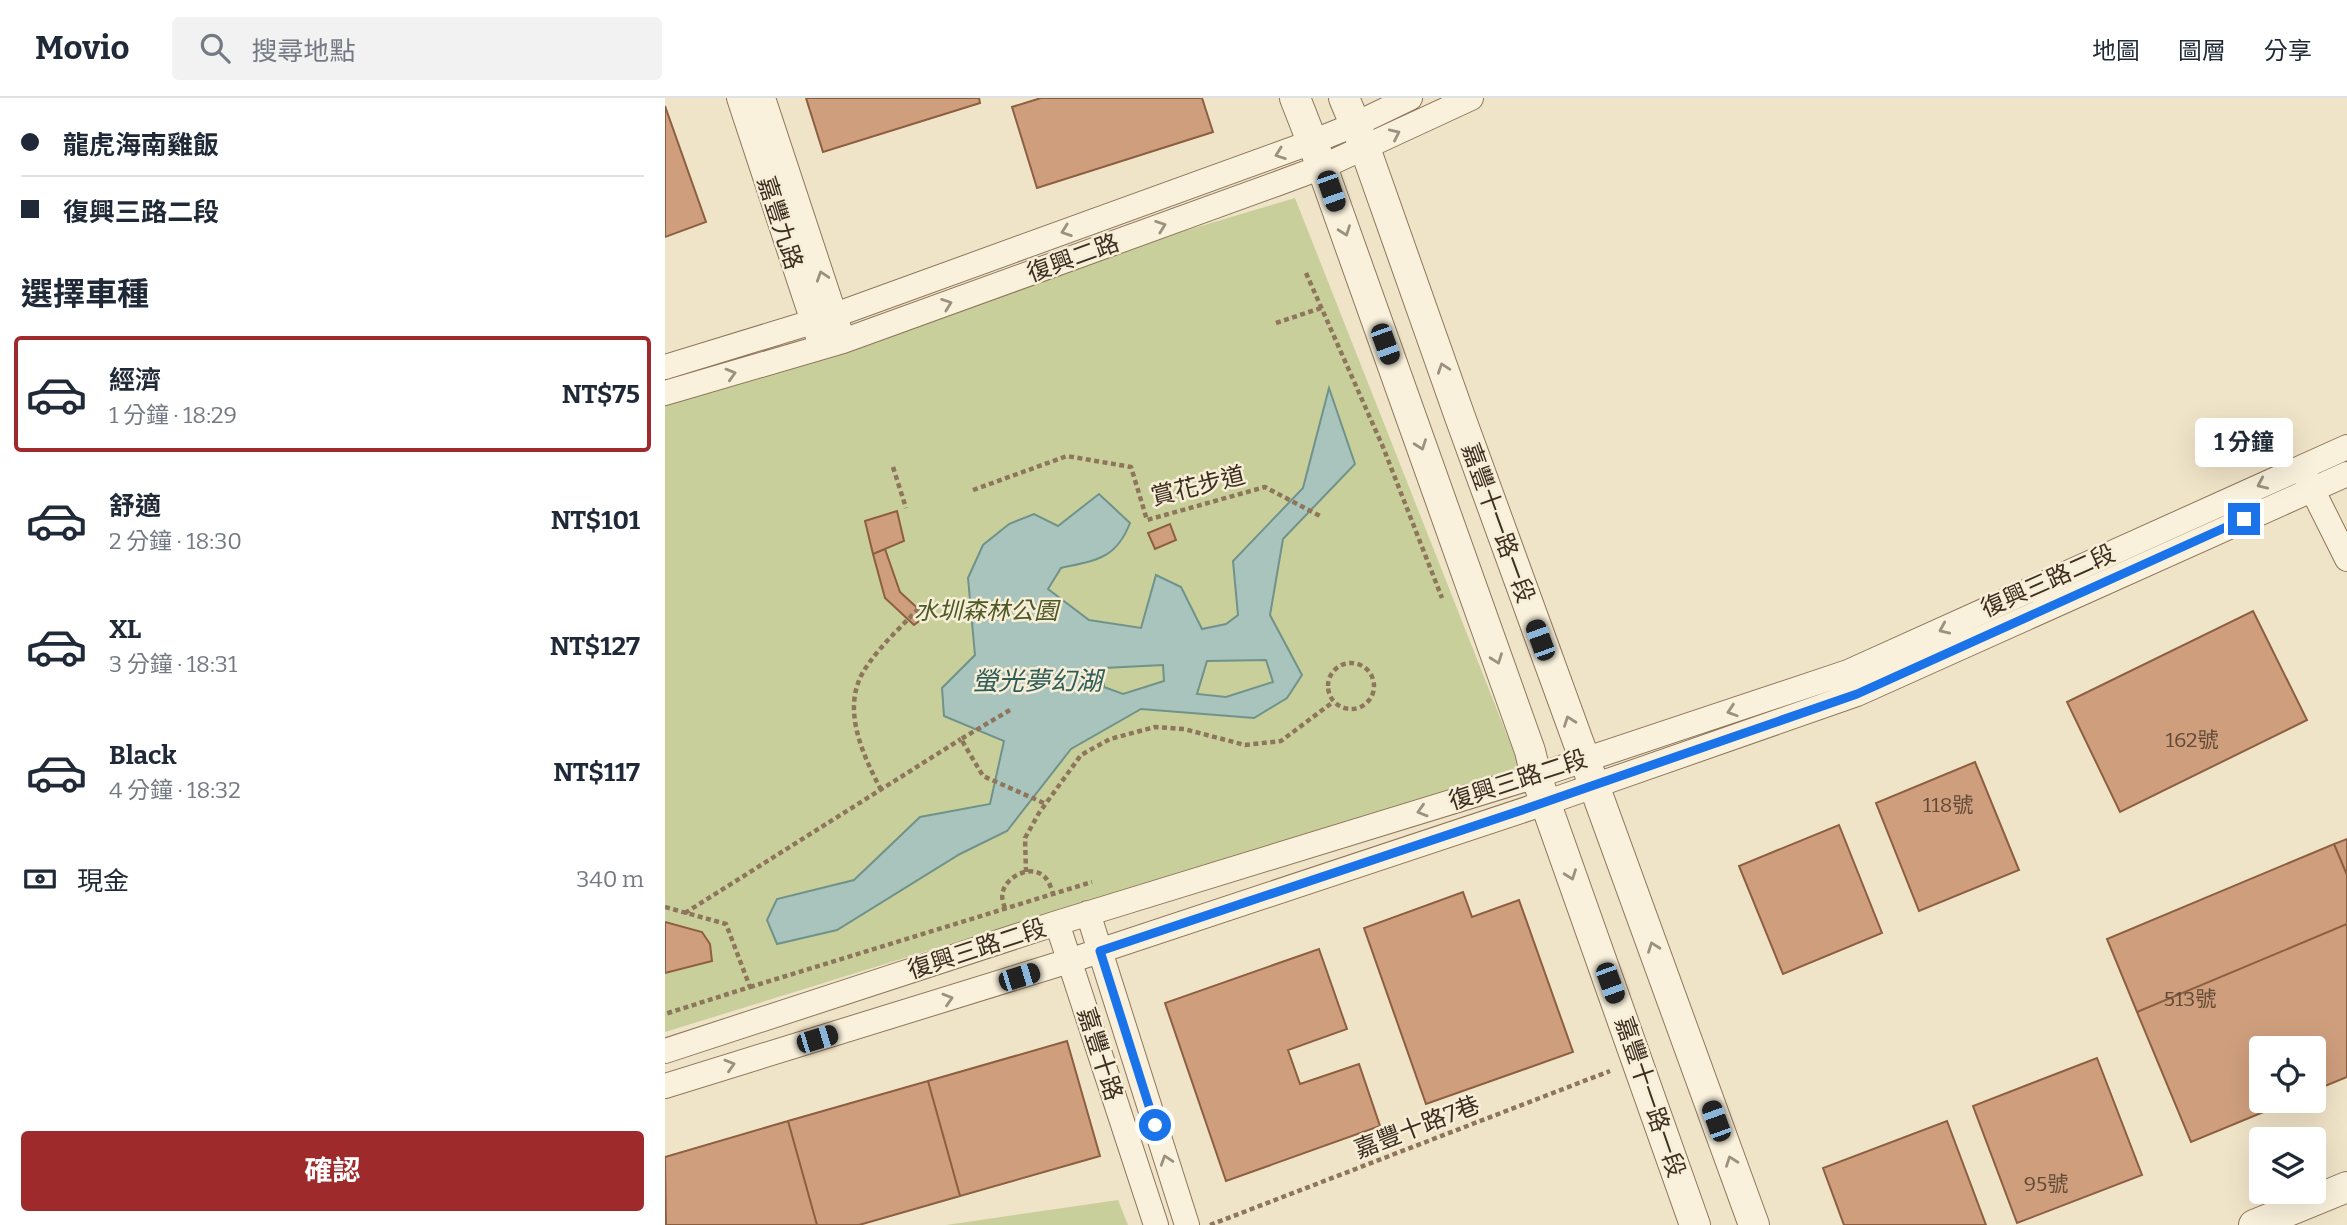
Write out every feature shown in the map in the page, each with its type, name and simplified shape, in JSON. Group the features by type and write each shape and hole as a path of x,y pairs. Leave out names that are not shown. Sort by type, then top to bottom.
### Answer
{"street":[{"name":"嘉豐九路","path":"739,98 824,318"},
{"name":"嘉豐九路","path":"763,98 832,344"},
{"name":"嘉豐十一路一段","path":"1295,98 1530,751 1540,790 1695,1225"},
{"name":"復興二路","path":"665,393 832,344 1317,154 1355,123 1410,98"},
{"name":"復興二路","path":"1355,123 1471,98"},
{"name":"嘉豐十一路一段","path":"1355,123 1754,1225"},
{"name":"復興二路","path":"665,367 824,318 1317,154"},
{"name":"復興三路二段","path":"665,1086 1100,951 1590,772 1857,694 2306,477 2341,470"},
{"path":"2306,477 2347,559"},
{"name":"復興三路二段","path":"665,1051 1088,913 1540,790"},
{"name":"嘉豐十路","path":"1088,913 1187,1225"},
{"name":"嘉豐十路","path":"1057,923 1156,1225"},
{"path":"2254,1225 2347,1187"}],"path":[{"path":"1306,273 1383,447 1443,601"},
{"path":"1276,323 1322,308"},
{"name":"賞花步道","path":"973,490 1067,456 1131,467 1147,520 1265,487 1320,516"},
{"path":"893,467 906,508"},
{"path":"881,790 862,753 855,729 854,696 865,667 918,608"},
{"path":"1351,663 1370,673 1373,680 1372,695 1362,706 1347,709 1333,702 1327,688 1331,673 1337,667 1351,663"},
{"path":"1025,872 1025,838 1046,804 1081,755 1109,739 1156,727 1184,729 1245,745 1263,744 1281,741 1333,702"},
{"path":"685,913 1010,710"},
{"path":"961,739 983,776 1046,804"},
{"path":"1005,908 1003,891 1007,883 1025,872 1041,874 1053,894"},
{"path":"665,1014 1092,882"},
{"path":"665,907 726,925 750,987"},
{"name":"嘉豐十路7巷","path":"1209,1225 1638,1061"}],"green space":[{"name":"水圳森林公園","path":"1295,198 1520,768 665,1032 665,386"},
{"path":"1118,1200 1128,1225 946,1225"}],"water":[{"name":"螢光夢幻湖","path":"1329,388 1355,464 1283,539 1270,615 1302,675 1287,698 1254,718 1141,709 1071,749 1007,831 960,854 837,930 777,944 767,920 777,899 854,880 920,817 990,804 1004,741 944,716 942,688 975,655 968,578 983,545 1009,524 1034,514 1058,526 1099,494 1130,523 1124,535 1112,551 1104,556 1061,568 1048,589 1089,620 1141,628 1156,575 1181,587 1202,629 1226,624 1238,615 1233,561 1303,488","holes":["1266,660 1273,682 1226,697 1197,694 1207,661","1163,665 1164,681 1123,694 1104,687 1104,668"]}],"building":[{"path":"806,98 979,98 980,103 823,152"},
{"path":"1041,98 1202,98 1213,132 1037,188 1012,107"},
{"path":"665,106 706,222 665,237"},
{"path":"897,511 904,541 873,554 865,521"},
{"path":"1170,524 1176,540 1155,549 1148,533"},
{"path":"885,549 900,592 926,616 914,625 885,598 873,554"},
{"path":"2253,611 2307,720 2120,812 2067,702"},
{"path":"1975,762 2019,870 1919,911 1876,803"},
{"path":"1839,825 1882,933 1783,974 1739,866"},
{"path":"2347,839 2347,875 2334,844"},
{"path":"2334,844 2347,875 2347,924 2137,1012 2107,939"},
{"path":"1463,892 1472,917 1519,900 1573,1052 1426,1104 1364,928"},
{"path":"665,922 702,932 710,944 712,961 665,973"},
{"path":"2347,924 2347,1077 2326,1086 2326,1036 2249,1036 2249,1113 2261,1113 2191,1142 2137,1012"},
{"path":"1319,949 1347,1029 1288,1050 1300,1084 1359,1064 1380,1126 1226,1181 1165,1003"},
{"path":"1067,1041 1100,1156 960,1196 928,1081"},
{"path":"2097,1058 2142,1175 2017,1223 1973,1106"},
{"path":"928,1081 960,1196 859,1225 817,1225 788,1121"},
{"path":"788,1121 817,1225 666,1225 665,1157"},
{"path":"1947,1121 1986,1225 1844,1225 1823,1168"}],"route":[{"path":"1155,1125 1100,951 1528,808 1857,694 2244,519"}]}
